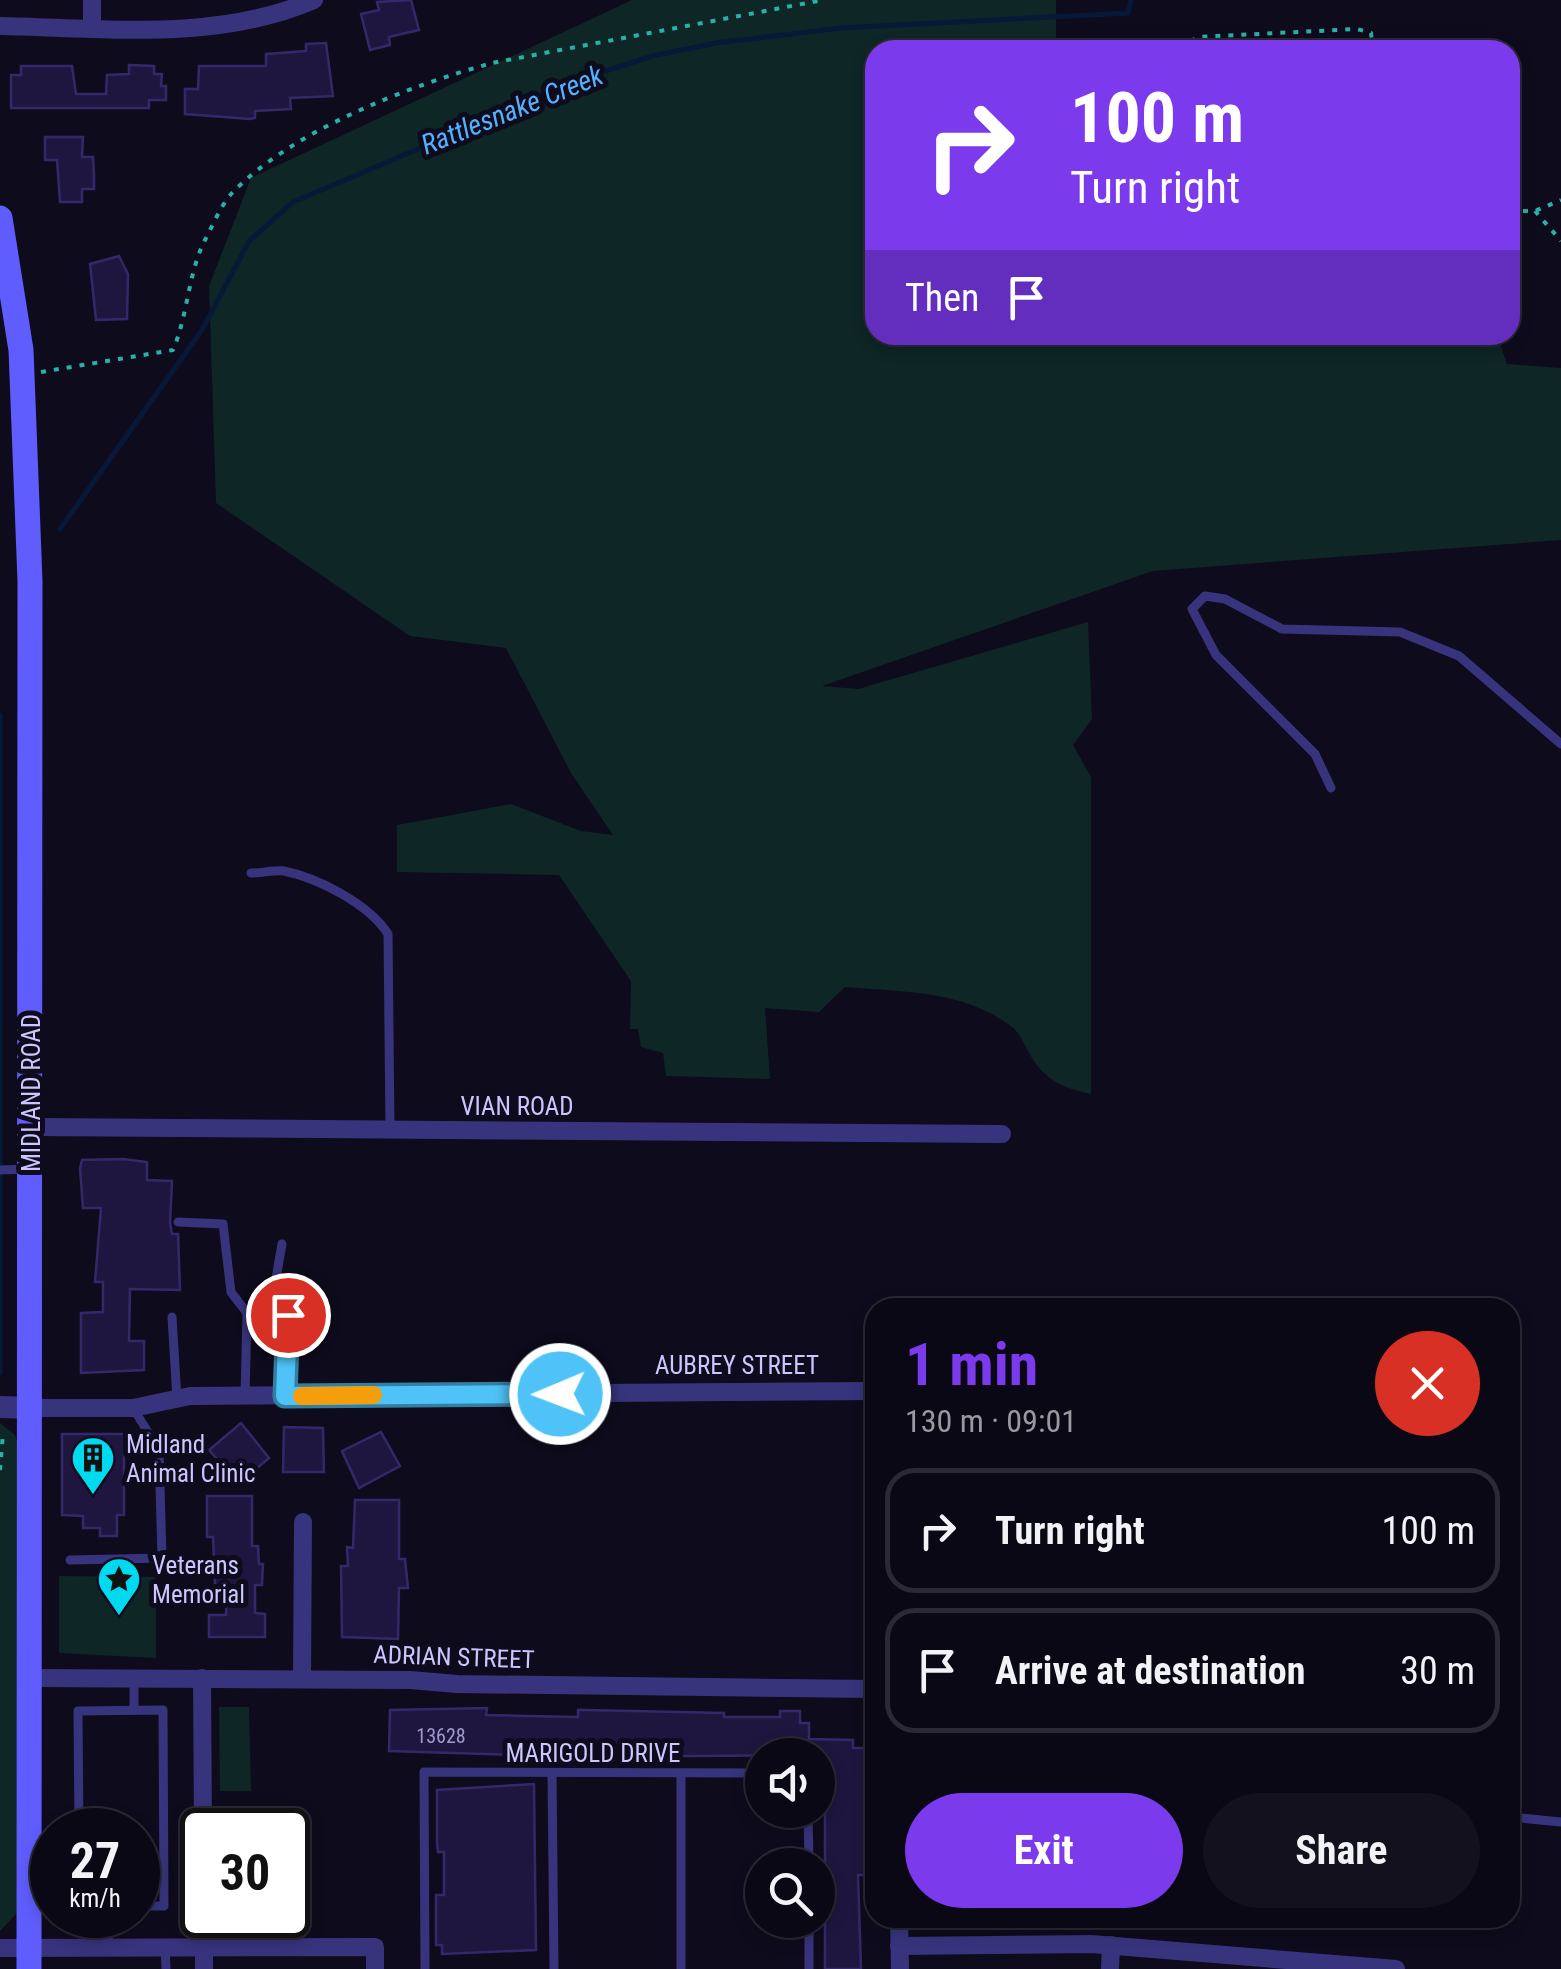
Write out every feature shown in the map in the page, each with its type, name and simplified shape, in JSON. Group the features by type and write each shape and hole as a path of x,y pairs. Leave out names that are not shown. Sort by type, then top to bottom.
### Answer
{"main road":[{"name":"MIDLAND ROAD","path":"0,218 30,581 31,1127 14,1169 32,1408 29,1959"}],"street":[{"path":"92,0 92,28"},
{"path":"0,26 218,28 276,16 314,0"},
{"name":"VIAN ROAD","path":"31,1127 1002,1134"},
{"name":"AUBREY STREET","path":"0,1406 133,1408 177,1398 245,1396 865,1391"},
{"path":"302,1679 303,1522"},
{"name":"ADRIAN STREET","path":"32,1678 865,1690"},
{"path":"202,1678 203,1808"},
{"path":"899,1928 900,1969"},
{"path":"204,1938 204,1969"},
{"path":"900,1946 1111,1945 1396,1969"},
{"path":"1110,1969 1111,1945"},
{"path":"0,1948 29,1959 108,1948 375,1947 375,1969"}],"lane":[{"path":"1332,788 1315,754 1216,655 1192,609 1205,596 1225,599 1282,629 1400,632 1459,656 1561,744"},
{"path":"252,873 283,871 338,894 379,920 388,934 390,1132"},
{"path":"178,1222 223,1224 231,1292 247,1314 245,1396"},
{"path":"247,1314 274,1284 282,1244"},
{"path":"247,1314 288,1315 285,1396"},
{"path":"172,1317 177,1398"},
{"path":"70,1560 162,1558 160,1450 133,1408"},
{"path":"134,1678 134,1710"},
{"path":"79,1808 78,1711 162,1710 164,1906 160,1906"},
{"name":"MARIGOLD DRIVE","path":"424,1969 424,1772 745,1773"},
{"path":"552,1773 554,1969"},
{"path":"681,1773 681,1969"},
{"path":"1520,1818 1561,1822"},
{"path":"108,1938 108,1948"},
{"path":"809,1938 810,1969"},
{"path":"165,1947 166,1969"}],"path":[{"path":"14,358 173,350 202,244 231,195 270,162 344,119 440,77 492,63 823,0"},
{"path":"1193,40 1357,29 1371,33 1372,40"},
{"path":"1520,211 1535,211 1561,200"},
{"path":"1535,211 1561,241"},
{"path":"0,1435 0,1470"}],"green space":[{"path":"632,0 1056,0 1056,40 865,40 865,345 1500,345 1507,364 1561,368 1561,540 1153,571 822,686 858,689 1088,622 1092,719 1073,745 1091,777 1091,1094 1063,1086 1048,1076 1015,1029 974,1006 932,995 845,987 819,1012 765,1008 770,1079 666,1076 663,1053 641,1047 638,1029 630,1029 631,981 559,875 397,872 397,825 511,804 581,831 613,835 571,773 506,648 410,636 216,503 209,286 251,178"},
{"path":"0,1423 15,1435 19,1448 17,1913 0,1931"},
{"path":"59,1576 156,1577 156,1658 59,1653"},
{"path":"219,1707 249,1707 251,1791 220,1791"}],"building":[{"path":"411,0 419,30 389,37 390,45 370,50 361,14 379,10 377,2"},
{"path":"326,43 333,96 290,98 291,109 255,111 255,118 250,119 185,114 185,89 198,89 199,66 266,66 266,54 306,51 306,44"},
{"path":"129,65 154,66 154,74 162,74 166,100 149,100 149,108 11,108 11,75 21,75 21,66 72,66 76,94 106,94 107,75 129,74"},
{"path":"45,137 83,137 82,157 93,157 94,189 82,189 82,202 60,202 57,160 45,160"},
{"path":"119,256 128,274 127,319 96,320 90,264"},
{"path":"82,1160 147,1162 147,1180 172,1181 170,1223 172,1234 178,1234 180,1290 130,1289 129,1341 144,1341 144,1370 81,1373 81,1313 103,1312 103,1282 95,1282 101,1208 83,1208 80,1168"},
{"path":"241,1423 269,1458 239,1483 209,1450"},
{"path":"284,1427 323,1428 324,1472 283,1472"},
{"path":"381,1432 400,1466 359,1488 342,1451"},
{"name":"Midland Animal Clinic","path":"62,1434 124,1434 124,1515 117,1515 117,1536 100,1536 100,1528 83,1528 83,1516 62,1515"},
{"path":"207,1496 252,1496 252,1546 258,1546 259,1564 263,1564 262,1585 255,1585 255,1613 265,1614 265,1637 209,1637 209,1615 226,1615 227,1585 215,1586 213,1537 207,1537"},
{"path":"355,1500 399,1500 399,1559 405,1559 408,1588 399,1588 398,1639 342,1637 341,1566 348,1566 347,1547 353,1548"},
{"path":"487,1708 486,1715 578,1717 578,1710 724,1713 724,1717 780,1717 780,1711 800,1711 800,1723 809,1723 809,1738 745,1738 745,1756 546,1757 546,1750 519,1750 519,1755 389,1751 390,1710"},
{"path":"835,1740 853,1740 853,1748 865,1748 865,1875 858,1875 861,1969 825,1969 825,1938 835,1938 835,1848 825,1848 825,1828 835,1828"},
{"path":"534,1784 536,1950 442,1954 442,1945 436,1945 436,1895 444,1895 444,1852 438,1852 437,1843 437,1790"}],"waterway":[{"name":"Rattlesnake Creek","path":"60,529 202,330 249,241 293,202 590,76 652,56 716,43 841,28 1128,13 1131,0"},
{"name":"Rattlesnake Creek","path":"0,715 0,1373"}],"slow traffic":[{"path":"302,1396 373,1395"}],"place":[{"name":"Midland Animal Clinic","path":"93,1496"},
{"name":"Veterans Memorial","path":"119,1617"}],"route":[{"path":"288,1315 285,1396 560,1394"}]}
